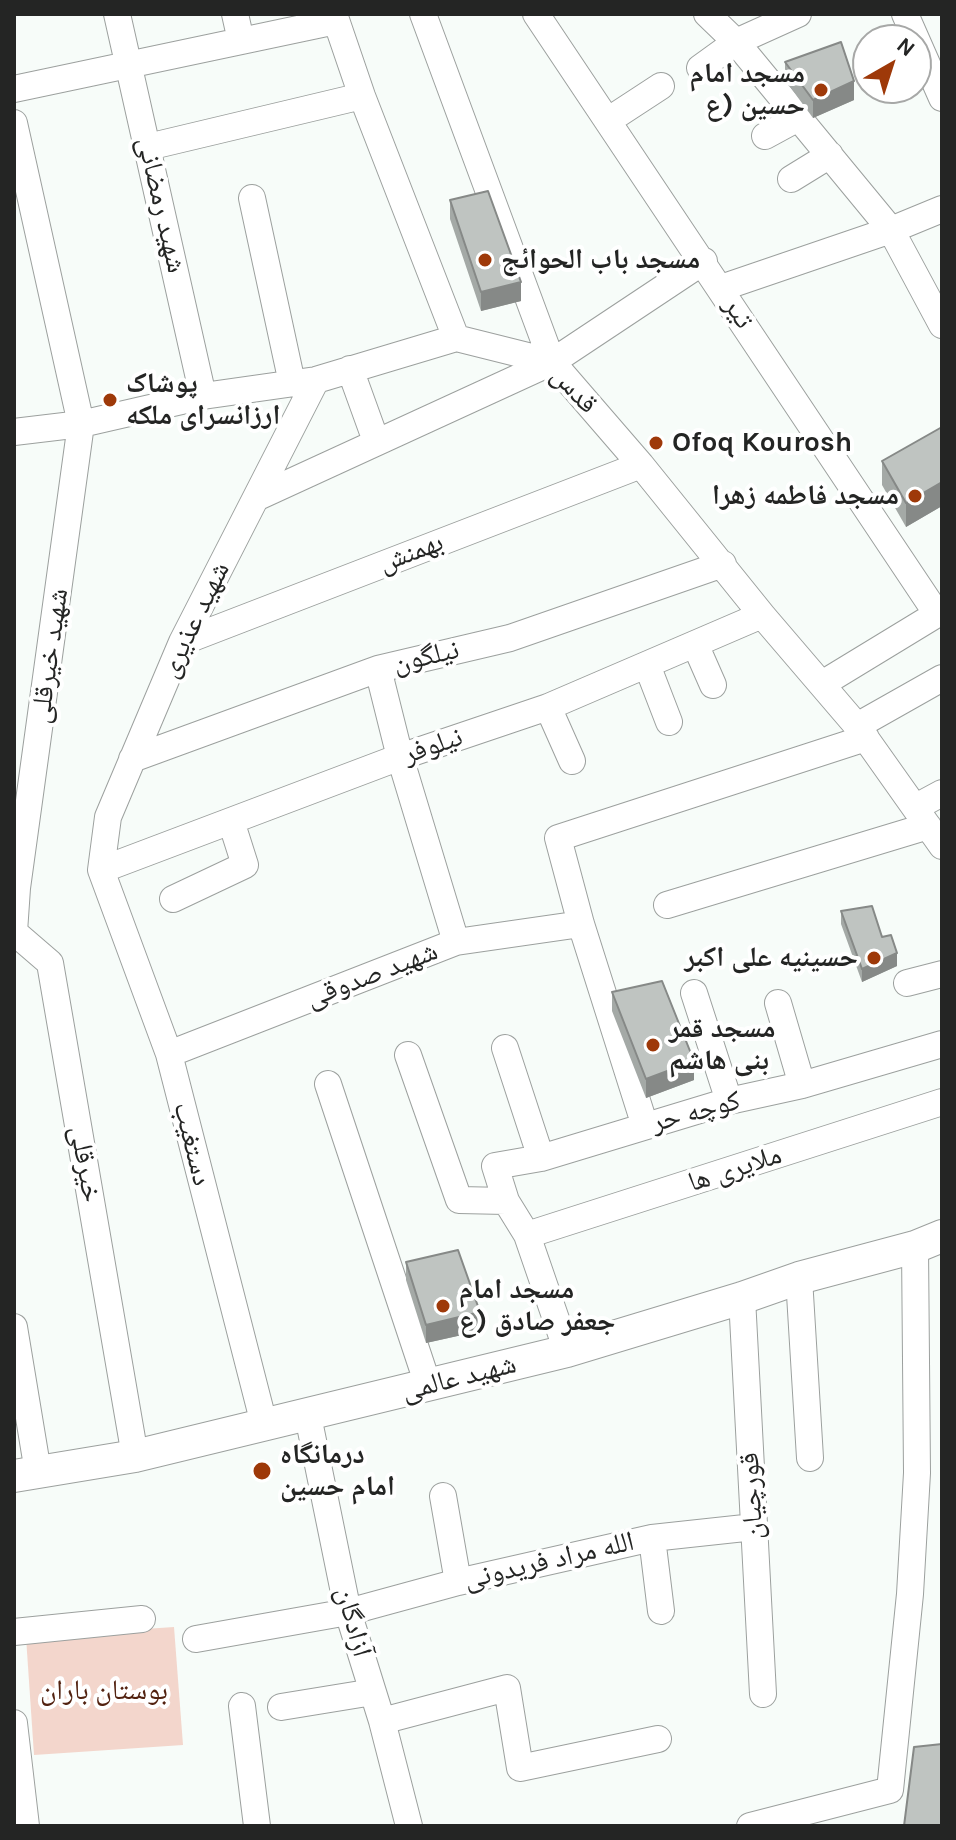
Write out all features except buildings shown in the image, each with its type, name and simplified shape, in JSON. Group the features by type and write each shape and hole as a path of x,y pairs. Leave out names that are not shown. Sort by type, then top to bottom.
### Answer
{"main road":[{"name":"شهید عالمی","path":"26,1474 135,1456 567,1351 928,1241"}],"street":[{"name":"شهید رمضانی","path":"117,14 203,396"},
{"path":"235,14 241,41"},
{"path":"423,14 552,362"},
{"name":"تیر","path":"536,14 704,261 937,614 822,684"},
{"path":"707,14 736,42 800,117 891,230 942,325"},
{"path":"700,68 736,42 798,14"},
{"path":"905,14 942,98"},
{"path":"14,89 335,18 456,338 304,382 203,396 81,424 14,432"},
{"path":"609,120 661,86"},
{"path":"148,147 362,96"},
{"path":"765,136 800,117"},
{"path":"14,123 81,424"},
{"path":"791,179 830,155"},
{"path":"252,198 304,382"},
{"path":"721,288 891,230 942,209"},
{"path":"258,497 552,362 704,261"},
{"name":"قدس","path":"456,338 552,362 822,684 929,826"},
{"path":"350,369 376,441"},
{"name":"شهید عذیری","path":"101,870 108,817 132,759 182,642 258,497 304,382"},
{"name":"شهید خیرقلی","path":"17,888 81,424"},
{"name":"بهمنش","path":"182,642 641,465"},
{"name":"نیلگون","path":"132,759 378,669 510,638 723,564"},
{"name":"نیلوفر","path":"101,870 400,757 548,707 762,615"},
{"path":"695,644 713,685"},
{"path":"647,665 669,722"},
{"path":"378,669 400,757 456,942"},
{"path":"645,1126 581,924 558,838 861,732 942,678"},
{"path":"548,707 572,761"},
{"path":"667,905 929,826 942,793"},
{"path":"173,899 245,865 231,821"},
{"name":"دستغیب","path":"101,870 169,1054 264,1424"},
{"name":"خیرقلی","path":"17,888 14,932 50,963 135,1456"},
{"name":"شهید صدوقی","path":"169,1054 456,942 581,924"},
{"path":"907,983 942,974"},
{"path":"694,993 729,1101"},
{"path":"778,1003 802,1085"},
{"name":"کوچه حر","path":"506,1201 495,1166 541,1158 729,1101 802,1085 942,1044"},
{"path":"505,1048 541,1158"},
{"path":"408,1055 459,1200 506,1201 527,1235 567,1351"},
{"path":"328,1084 428,1385"},
{"name":"ملایری ها","path":"527,1235 942,1102"},
{"path":"750,1826 890,1790 910,1594 928,1241"},
{"path":"799,1278 810,1458"},
{"name":"قورچیان","path":"742,1298 763,1694"},
{"path":"14,1327 26,1474"},
{"name":"آزادگان","path":"308,1416 348,1612 382,1721 409,1826"},
{"path":"443,1496 458,1582"},
{"name":"الله مراد فریدونی","path":"196,1639 348,1612 458,1582 652,1538 754,1527"},
{"path":"652,1538 661,1611"},
{"path":"14,1632 142,1619"},
{"path":"382,1721 507,1688 520,1768 658,1739"},
{"path":"281,1707 373,1692"},
{"path":"242,1706 257,1826"},
{"path":"14,1723 26,1826"}],"green space":[{"name":"بوستان باران","path":"174,1627 183,1745 34,1755 26,1637"}],"place":[{"name":"مسجد امام حسین (ع","path":"821,90"},
{"name":"مسجد باب الحوائج","path":"485,260"},
{"name":"پوشاک ارزانسرای ملکه","path":"110,400"},
{"name":"Ofoq Kourosh","path":"656,443"},
{"name":"مسجد فاطمه زهرا","path":"915,496"},
{"name":"حسینیه علی اکبر","path":"874,958"},
{"name":"مسجد قمر بنی هاشم","path":"653,1045"},
{"name":"مسجد امام جعفر صادق (ع","path":"443,1306"},
{"name":"درمانگاه امام حسین","path":"262,1471"}]}
